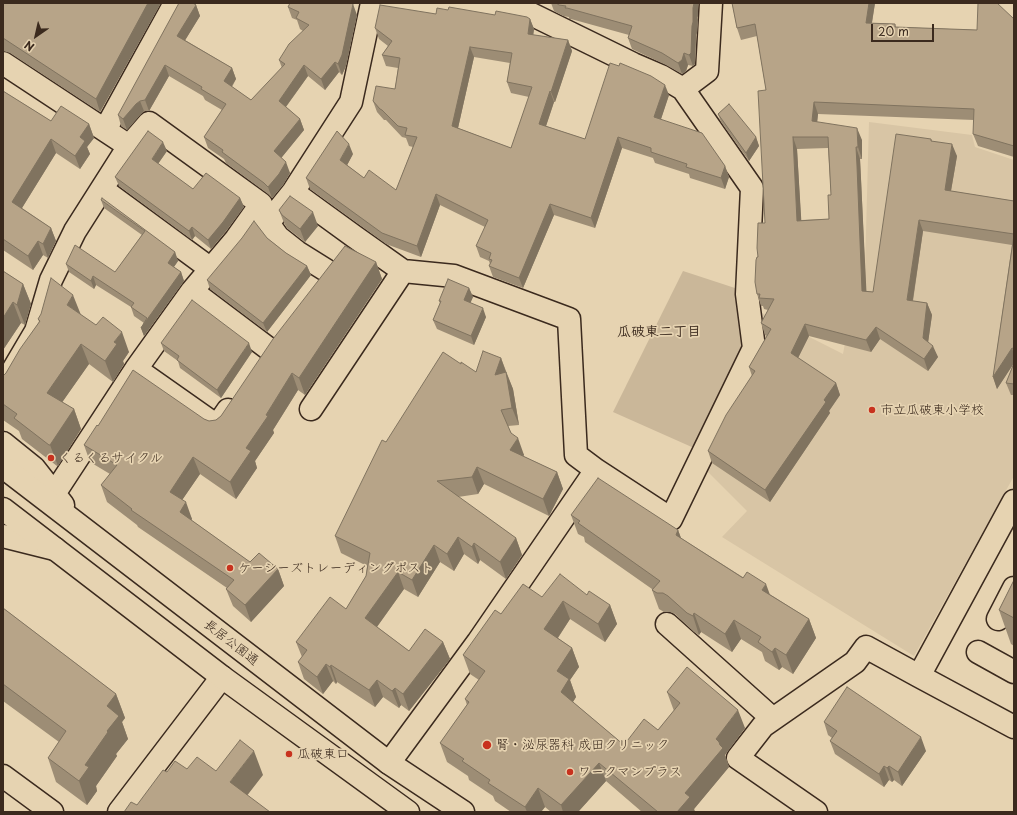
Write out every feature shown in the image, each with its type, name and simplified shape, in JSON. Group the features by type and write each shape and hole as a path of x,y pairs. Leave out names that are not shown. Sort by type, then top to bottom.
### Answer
{"street":[{"path":"105,130 175,3"},
{"path":"54,494 136,369 192,291 236,239 265,213 293,192 351,102 372,3 506,4 529,13 633,64 661,76 683,89 752,188 747,294 754,348 671,519 596,470 576,455 569,319 454,276 403,271 293,192"},
{"path":"683,89 707,71 711,3"},
{"path":"3,63 129,146"},
{"path":"3,387 36,331 51,280 75,231 129,146 149,123 265,213 278,237 297,252 329,272"},
{"path":"102,189 211,269"},
{"path":"315,290 355,237"},
{"path":"311,409 403,271"},
{"path":"192,291 265,355 283,331"},
{"path":"136,369 217,426 238,394"},
{"path":"3,443 34,468 76,524"},
{"name":"長居公園通","path":"3,467 389,763 463,812"},
{"path":"389,763 478,642 596,470"},
{"path":"919,676 1014,501"},
{"path":"3,509 398,809"},
{"path":"3,536 55,549"},
{"path":"998,620 1014,588"},
{"path":"667,624 773,719"},
{"path":"816,812 738,758 763,726 855,662 866,646 1014,727"},
{"path":"978,652 1014,672"},
{"path":"119,812 222,676"},
{"path":"3,776 52,812"}],"shaded area":[{"name":"市立瓜破東小学校","path":"869,122 972,135 975,147 1014,160 1014,476 914,656 722,537 747,511 702,466 754,309 843,354 853,299 865,269"},
{"path":"683,271 738,289 748,348 694,448 613,412"}],"building":[{"path":"3,3 148,3 96,99 3,38"},
{"path":"179,3 193,3 196,5 177,36 232,68 224,81 251,100 285,64 279,60 289,44 309,25 296,18 299,12 288,7 290,3 353,4 342,55 338,64 335,62 321,79 304,65 279,101 300,119 274,151 286,162 279,174 268,187 222,152 223,150 204,137 226,104 201,89 202,87 165,65 145,100 136,104 123,119 118,115"},
{"path":"556,3 694,3 691,53 689,55 684,53 682,60 678,63 662,53 628,38 632,26 565,8 566,6"},
{"path":"732,3 869,3 866,23 895,24 895,27 977,30 978,3 997,3 1014,19 1014,146 973,134 974,109 814,102 812,121 857,128 858,147 856,147 862,291 873,292 896,134 931,139 931,141 952,144 945,190 1014,201 1014,234 919,220 907,300 927,303 923,338 933,346 924,359 876,327 866,340 805,324 791,353 836,383 824,400 826,402 765,490 708,451 726,415 755,371 749,367 771,329 761,323 774,299 759,298 760,294 757,294 755,282 756,260 758,257 758,223 765,223 758,91 766,90 755,24 737,28","holes":["793,137 828,137 831,195 828,195 829,219 797,221"]},
{"path":"380,5 436,14 437,8 448,10 449,7 495,15 496,11 527,17 530,19 528,34 568,40 539,124 585,139 610,63 619,66 620,63 651,76 665,85 654,117 702,133 725,166 721,178 686,167 687,164 651,152 651,148 618,137 591,218 550,204 519,278 489,266 492,260 489,259 491,253 476,246 488,220 436,194 417,246 382,233 306,178 337,131 349,144 340,160 364,178 369,170 396,190 417,137 405,135 407,128 398,126 373,101 376,86 395,89 400,58 382,55 392,41 375,28","holes":["470,47 512,53 507,82 532,87 511,148 452,126"]},
{"path":"3,91 51,121 61,106 89,124 80,137 85,141 75,156 51,139 12,202 51,228 43,244 38,241 28,256 3,239"},
{"path":"729,104 756,137 746,153 718,114"},
{"path":"148,131 163,142 152,159 193,189 206,173 240,198 208,240 192,227 189,231 115,177"},
{"path":"290,196 313,212 300,229 282,215 279,210"},
{"path":"102,198 175,252 168,263 181,272 141,328 147,318 131,307 134,303 93,276 91,281 66,264 75,245 115,272 145,231 101,200"},
{"path":"254,221 267,238 286,253 307,266 263,323 207,280 242,238"},
{"path":"1014,235 1014,349 1012,348 993,377"},
{"path":"345,246 376,262 299,378 292,373 266,415 268,416 246,448 251,451 230,482 193,457 170,492 186,502 180,512 250,562 259,553 278,569 245,605 226,589 234,580 131,510 132,509 101,485 117,465 84,445 97,425 98,426 133,370 204,419 209,421 216,420 221,416 273,339"},
{"path":"3,271 23,284 17,305 13,302 3,318"},
{"path":"51,278 73,295 67,305 96,325 103,317 122,332 114,342 117,344 105,361 81,344 47,393 74,409 49,445 14,418 17,414 3,404 3,376 40,321 38,319 41,314"},
{"path":"448,279 469,288 464,300 483,308 471,336 433,320"},
{"path":"192,300 249,343 217,390 177,360 179,356 161,343"},
{"path":"483,351 501,358 495,375 506,372 512,408 501,410 511,433 518,438 510,450 557,472 543,499 477,467 472,477 437,481 516,538 500,562 474,543 472,547 458,537 447,554 434,545 412,580 398,572 365,618 409,651 425,629 443,642 403,694 395,688 392,691 377,680 369,690 331,665 330,667 326,664 317,677 298,662 307,650 296,642 330,597 346,609 366,576 370,553 335,536 382,440 386,442 443,352 476,372"},
{"path":"1014,363 1014,384 1006,383"},
{"path":"598,478 678,530 676,535 743,578 747,572 766,584 762,590 809,619 786,655 775,648 772,652 758,642 761,637 734,620 725,634 694,613 693,616 687,613 668,596 652,590 660,581 578,523 580,521 571,515"},
{"path":"560,574 587,595 589,591 610,605 598,624 563,601 544,629 572,648 557,671 569,679 561,692 624,745 644,719 658,730 680,703 667,692 687,667 738,710 716,739 723,748 685,793 690,797 677,812 658,812 599,763 561,805 538,788 525,807 488,783 490,780 462,761 464,759 440,743 469,702 465,699 485,671 463,655 495,610 501,614 523,584 542,597"},
{"path":"1014,580 1014,618 999,610"},
{"path":"3,608 116,694 107,706 119,716 107,731 108,732 85,765 89,767 79,781 48,758 66,731 3,684"},
{"path":"847,687 921,737 898,772 889,766 887,768 884,766 879,774 830,741 837,731 824,722"},
{"path":"240,740 254,751 230,782 270,812 124,812 131,802 137,805 163,770 167,772 175,761 187,769 197,757 216,771"}],"place":[{"name":"市立瓜破東小学校","path":"872,410"},
{"name":"くるくるサイクル","path":"51,458"},
{"name":"ケーシーズトレーディングポスト","path":"230,568"},
{"name":"腎・泌尿器科 成田クリニック","path":"487,745"},
{"name":"瓜破東口","path":"289,754"},
{"name":"ワークマンプラス","path":"570,772"}],"district":[{"name":"瓜破東二丁目","path":"659,332"}]}
